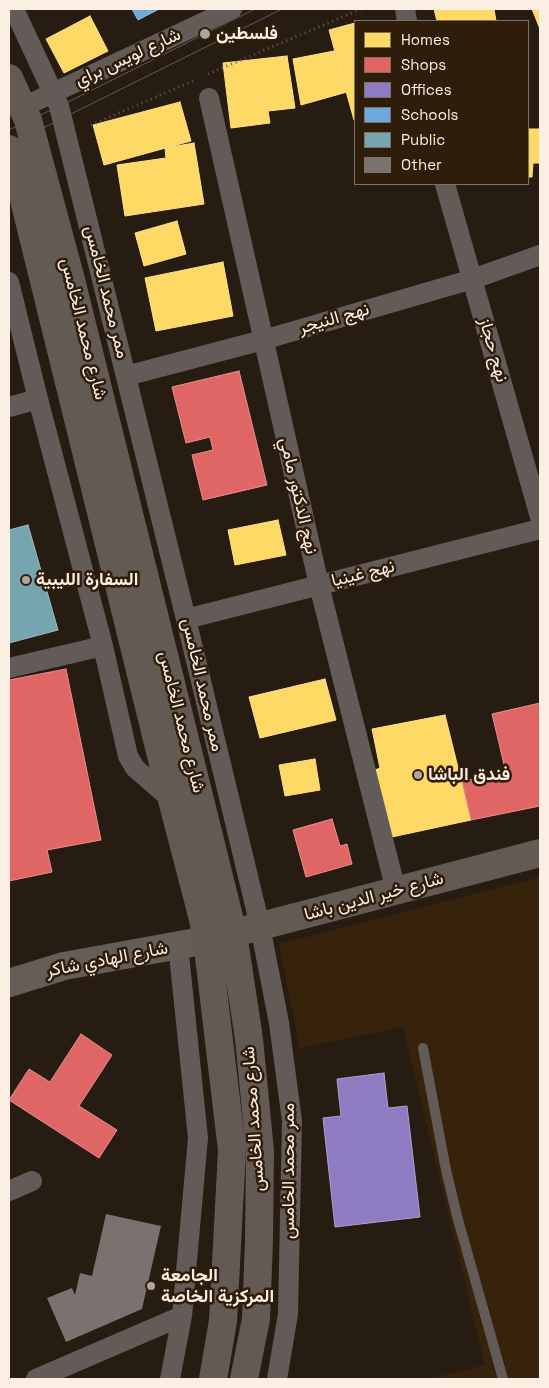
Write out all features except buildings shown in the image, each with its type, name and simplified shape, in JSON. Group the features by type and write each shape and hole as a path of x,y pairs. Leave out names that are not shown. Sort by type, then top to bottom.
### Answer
{"main road":[{"name":"شارع محمد الخامس","path":"9,78 28,120 71,280 233,933 249,1039 260,1151 256,1319 244,1379"},
{"name":"شارع محمد الخامس","path":"9,149 23,196 207,940 232,1150 223,1321 213,1379"},
{"name":"شارع خير الدين باشا","path":"207,940 540,853"}],"street":[{"name":"ممر محمد الخامس","path":"14,9 60,106 260,926 279,1024 292,1121 288,1314 277,1379"},
{"name":"شارع لويس براي","path":"23,107 232,9"},
{"name":"نهج الدكتور مامي","path":"209,98 319,585 396,891"},
{"name":"نهج حجاز","path":"445,185 540,517"},
{"name":"نهج النيجر","path":"126,376 263,340 472,279 540,255"},
{"path":"9,282 103,646 128,756 135,768 172,800"},
{"path":"9,407 38,399"},
{"name":"نهج غينيا","path":"186,619 540,528"},
{"path":"9,668 103,646"},
{"name":"شارع الهادي شاكر","path":"9,983 64,966 207,940"},
{"path":"170,1379 182,1316 198,1138 178,946"},
{"path":"9,1191 32,1181"},
{"path":"36,1379 182,1316"}],"lane":[{"path":"422,1048 457,1216 503,1379"}],"path":[{"path":"208,74 362,9"},
{"path":"91,124 199,78"}],"shaded area":[{"path":"540,877 540,1379 428,1379 485,1365 403,1027 300,1048 279,944"}],"tram line":[{"path":"9,130 255,9"},
{"path":"9,145 282,9"}],"place":[{"name":"فلسطين","path":"205,34"},
{"name":"السفارة الليبية","path":"26,580"},
{"name":"فندق الباشا","path":"418,775"},
{"name":"الجامعة المركزية الخاصة","path":"151,1286"}]}
